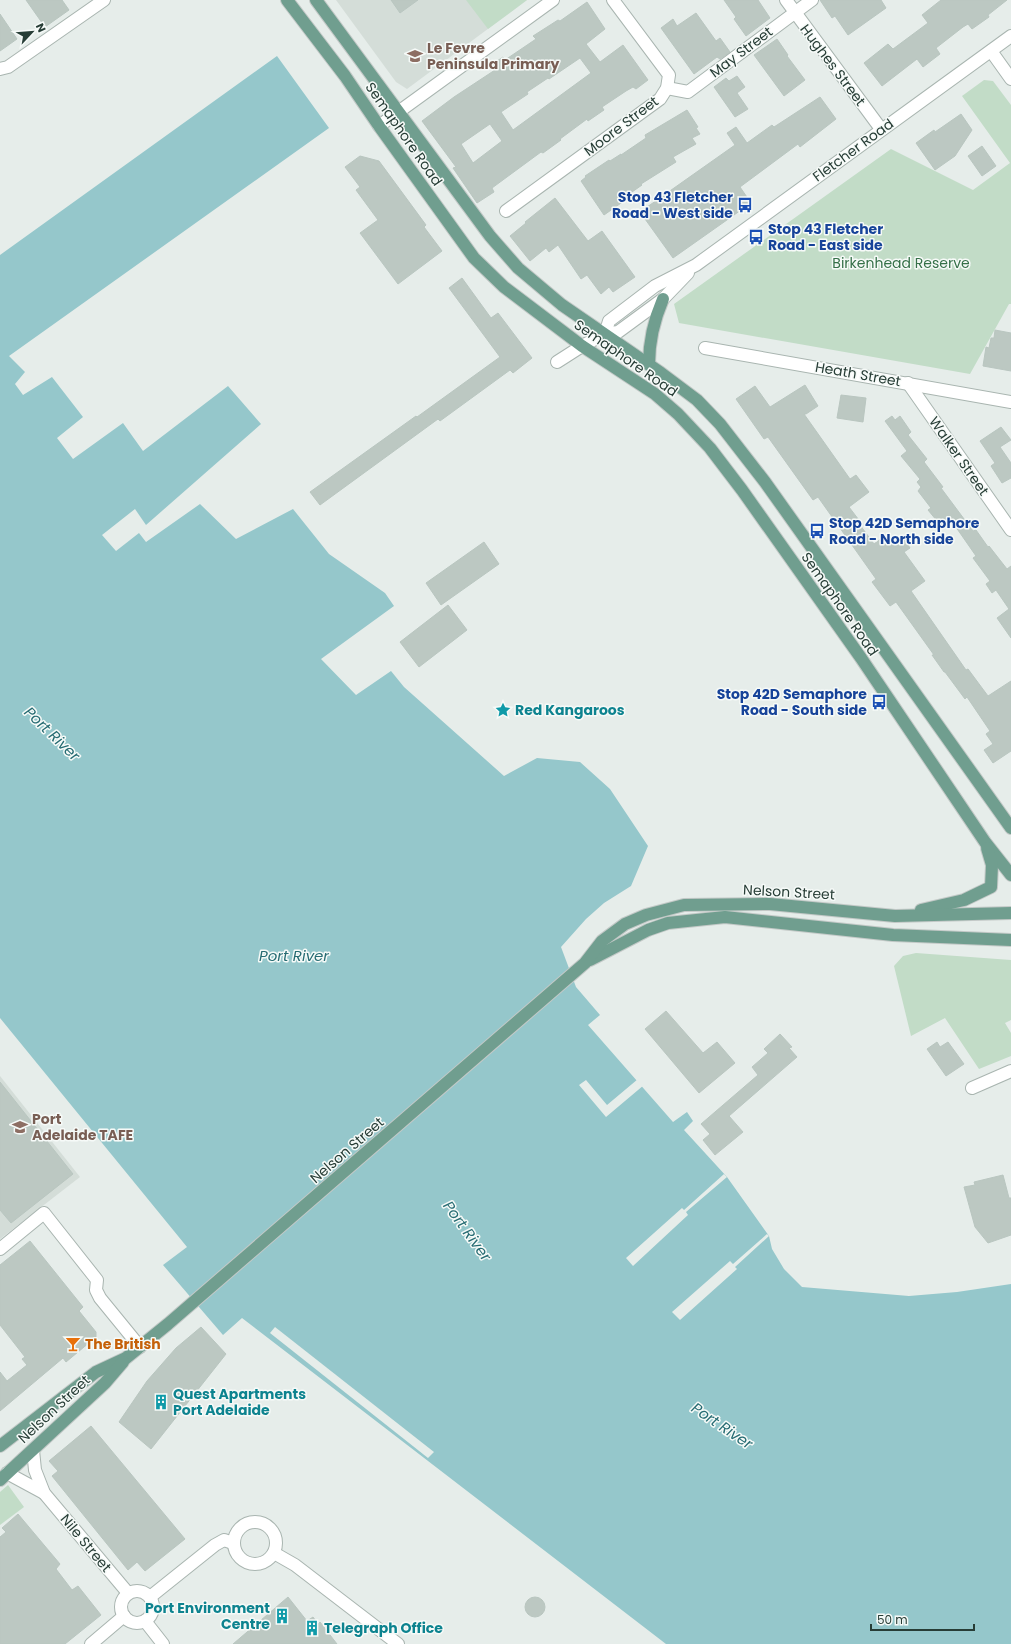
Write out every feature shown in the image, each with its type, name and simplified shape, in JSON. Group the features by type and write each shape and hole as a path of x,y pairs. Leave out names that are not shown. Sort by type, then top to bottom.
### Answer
{"main road":[{"name":"Semaphore Road","path":"287,0 345,76 378,126 474,258 504,287 582,346 655,394 678,414 710,448 742,490 856,652 985,842 1011,875"},
{"name":"Semaphore Road","path":"316,0 490,236 518,268 562,305 649,364 697,400 720,424 765,482 1011,828"},
{"path":"649,364 648,347 657,313 663,299"},
{"path":"895,916 964,900 991,886 992,866 985,842"},
{"name":"Nelson Street","path":"4,1476 105,1383 126,1358 189,1306 585,963 602,942 625,924 646,915 684,905 770,904 895,916 1011,913"},
{"name":"Nelson Street","path":"585,963 648,930 668,923 725,917 892,935 1011,940"},
{"name":"Nelson Street","path":"2,1442 96,1372 126,1358"}],"street":[{"path":"378,126 553,0"},
{"name":"Moore Street","path":"506,211 660,99 667,88 669,75 613,0"},
{"name":"Hughes Street","path":"786,0 881,129"},
{"name":"May Street","path":"667,88 688,92 812,0"},
{"path":"0,69 8,67 101,1"},
{"name":"Fletcher Road","path":"604,334 610,321 649,291 696,265 881,129 1011,36"},
{"path":"991,51 1011,79"},
{"name":"Fletcher Road","path":"557,362 604,334 618,332 663,299 696,265"},
{"name":"Heath Street","path":"705,348 1011,402"},
{"name":"Walker Street","path":"908,383 1011,530"},
{"path":"972,1088 1011,1071"},
{"path":"0,1249 44,1213 97,1280 96,1290 100,1298 140,1347"},
{"name":"Nile Street","path":"33,1450 35,1470 44,1493 128,1594"},
{"name":"Nile Street","path":"4,1476 44,1493"},
{"path":"255,1521 262,1522 269,1526 274,1532 276,1539 274,1553 263,1563 256,1564 243,1561 234,1550 233,1543 234,1536 242,1525 255,1521"},
{"path":"150,1597 214,1545 224,1540 233,1543"},
{"path":"274,1553 295,1565 398,1644"},
{"path":"139,1591 150,1597 153,1610 151,1616 145,1621 133,1622 124,1616 121,1610 121,1604 124,1597 128,1594 139,1591"},
{"path":"91,1644 124,1616"},
{"path":"145,1621 163,1644"}],"shaded area":[{"name":"Le Fevre Peninsula Primary","path":"336,0 527,0 407,89 396,82"},
{"name":"Port Adelaide TAFE","path":"0,1076 80,1177 0,1239"}],"green space":[{"path":"466,0 527,0 488,29"},
{"name":"Birkenhead Reserve","path":"984,80 993,81 1011,105 1011,304 1009,304 970,374 679,323 674,304 891,149 973,190 1010,163 962,96"},
{"path":"916,953 1011,960 1011,1020 1005,1023 1011,1033 1011,1056 979,1069 945,1018 911,1036 894,966 903,956"},
{"path":"8,1485 24,1507 0,1525 0,1492"}],"water":[{"name":"Port River","path":"277,56 329,128 9,356 25,372 15,384 23,395 52,377 83,417 57,438 73,459 123,423 143,451 228,386 261,424 146,525 135,509 102,535 116,551 139,533 146,542 200,504 236,539 293,509 329,554 385,593 394,606 321,659 356,695 391,671 404,687 504,776 537,758 580,762 610,789 648,846 631,886 604,903 586,919 561,947 576,987 600,1015 588,1025 673,1122 687,1112 693,1121 684,1130 727,1177 769,1236 772,1249 784,1269 802,1287 909,1296 957,1292 1011,1284 1011,1644 666,1644 242,1318 223,1335 163,1265 187,1247 0,1018 0,255"}],"pier":[{"path":"638,1079 644,1085 606,1117 579,1085 586,1080 607,1105"},
{"path":"724,1174 727,1177 686,1212 688,1215 633,1266 626,1258 682,1208 684,1210"},
{"path":"767,1234 769,1236 735,1267 737,1269 680,1320 672,1312 730,1261 733,1264"},
{"path":"275,1327 434,1452 428,1458 270,1333"}],"building":[{"path":"26,0 62,0 69,10 45,27"},
{"path":"391,0 418,0 400,13"},
{"path":"724,0 758,0 770,18 746,36 734,19 736,17"},
{"path":"820,0 881,0 886,8 848,35 835,16 832,18"},
{"path":"941,0 1007,0 988,15 989,17 972,29 968,24 936,48 940,54 923,67 917,59 882,86 864,63 888,44 893,49 928,23 922,15"},
{"path":"587,2 605,29 586,44 600,62 623,45 648,80 636,89 633,87 602,107 604,110 588,121 587,119 543,153 541,152 492,188 494,192 477,203 453,168 456,167 422,121 454,97 495,70 491,65 503,57 505,60 536,39 533,36 558,20 560,21","holes":["580,58 591,73 513,130 501,112 528,94 527,92","490,124 502,141 473,163 461,144"]},
{"path":"696,13 716,41 720,38 730,52 720,59 717,57 694,74 661,28 673,19 677,26"},
{"path":"0,14 17,39 0,51"},
{"path":"777,39 788,55 787,56 805,80 784,96 754,55"},
{"path":"737,76 745,87 737,93 748,109 735,117 714,87 726,78 729,81"},
{"path":"820,97 836,119 800,147 798,144 740,187 751,203 673,258 640,212 735,145 727,133 736,127 747,143 772,125 774,127"},
{"path":"687,110 698,127 696,128 700,134 692,138 696,144 673,157 676,162 641,184 642,185 622,199 624,201 604,215 581,181 586,177 585,176 609,160 610,161 621,155 646,138 645,135"},
{"path":"961,114 972,130 955,156 935,170 916,143"},
{"path":"982,146 996,166 982,176 968,156"},
{"path":"360,156 379,161 426,225 424,227 442,251 398,284 360,233 378,220 356,190 360,187 345,167"},
{"path":"555,198 588,241 602,231 635,277 613,292 609,287 601,294 587,275 581,279 558,245 549,252 546,248 530,261 510,236"},
{"path":"462,278 491,318 498,313 532,358 513,373 510,370 440,421 438,419 320,505 310,492 500,357 449,288"},
{"path":"995,330 1011,333 1011,371 983,366 986,347 989,348 991,338 994,338"},
{"path":"805,385 818,406 804,414 850,479 856,475 869,492 849,507 862,524 860,525 874,544 886,535 895,546 904,539 910,548 904,552 925,581 911,591 966,670 968,669 988,696 1011,681 1011,751 993,763 984,750 993,744 986,734 990,731 967,697 965,699 944,672 932,655 934,655 896,602 890,606 872,582 876,579 818,497 813,500 768,437 764,439 736,399 755,386 770,407"},
{"path":"841,395 866,398 863,422 837,418"},
{"path":"892,416 895,420 900,416 911,432 908,435 927,459 924,462 973,531 976,530 1007,569 1011,566 1011,638 997,618 1009,609 996,590 992,593 986,584 990,581 973,558 976,556 951,520 942,527 928,510 931,508 918,491 921,487 917,482 920,479 901,456 907,451 885,421"},
{"path":"1001,427 1011,440 1000,447 1011,463 1011,478 1002,483 991,466 995,463 980,441"},
{"path":"484,542 499,564 441,605 426,583"},
{"path":"448,605 467,630 419,667 400,642"},
{"path":"666,1011 703,1053 717,1042 735,1063 699,1093 645,1029"},
{"path":"780,1034 792,1047 789,1048 797,1057 729,1116 743,1132 715,1155 703,1140 710,1134 701,1124 758,1075 752,1067 768,1053 764,1049"},
{"path":"937,1042 940,1047 948,1042 964,1064 946,1076 927,1049"},
{"name":"Port Adelaide TAFE","path":"0,1082 73,1174 11,1223 0,1210"},
{"path":"1003,1175 1009,1198 1011,1198 1011,1235 988,1243 975,1227 964,1187 975,1185 974,1182"},
{"path":"30,1241 83,1307 79,1311 96,1332 96,1337 66,1362 63,1358 0,1411 0,1372 7,1381 27,1365 22,1359 25,1357 0,1325 0,1265"},
{"name":"Quest Apartments Port Adelaide","path":"201,1327 226,1354 151,1449 119,1422 147,1381 176,1348"},
{"path":"91,1426 185,1539 145,1571 137,1562 128,1570 52,1476 58,1471 49,1461"},
{"path":"18,1514 60,1564 56,1569 72,1590 78,1586 101,1615 65,1644 0,1644 0,1537 6,1532 2,1528"},
{"path":"288,1597 307,1621 313,1617 318,1624 320,1622 337,1644 233,1644"},
{"path":"535,1597 542,1600 545,1607 542,1614 535,1617 528,1614 525,1607 528,1600"}],"place":[{"name":"Le Fevre Peninsula Primary","path":"415,56"},
{"name":"Stop 43 Fletcher Road - West side","path":"745,205"},
{"name":"Stop 43 Fletcher Road - East side","path":"756,237"},
{"name":"Stop 42D Semaphore Road - North side","path":"817,531"},
{"name":"Stop 42D Semaphore Road - South side","path":"879,702"},
{"name":"Red Kangaroos","path":"503,710"},
{"name":"Port Adelaide TAFE","path":"20,1127"},
{"name":"The British","path":"73,1344"},
{"name":"Quest Apartments Port Adelaide","path":"161,1402"},
{"name":"Port Environment Centre","path":"282,1616"},
{"name":"Telegraph Office","path":"312,1628"}]}
